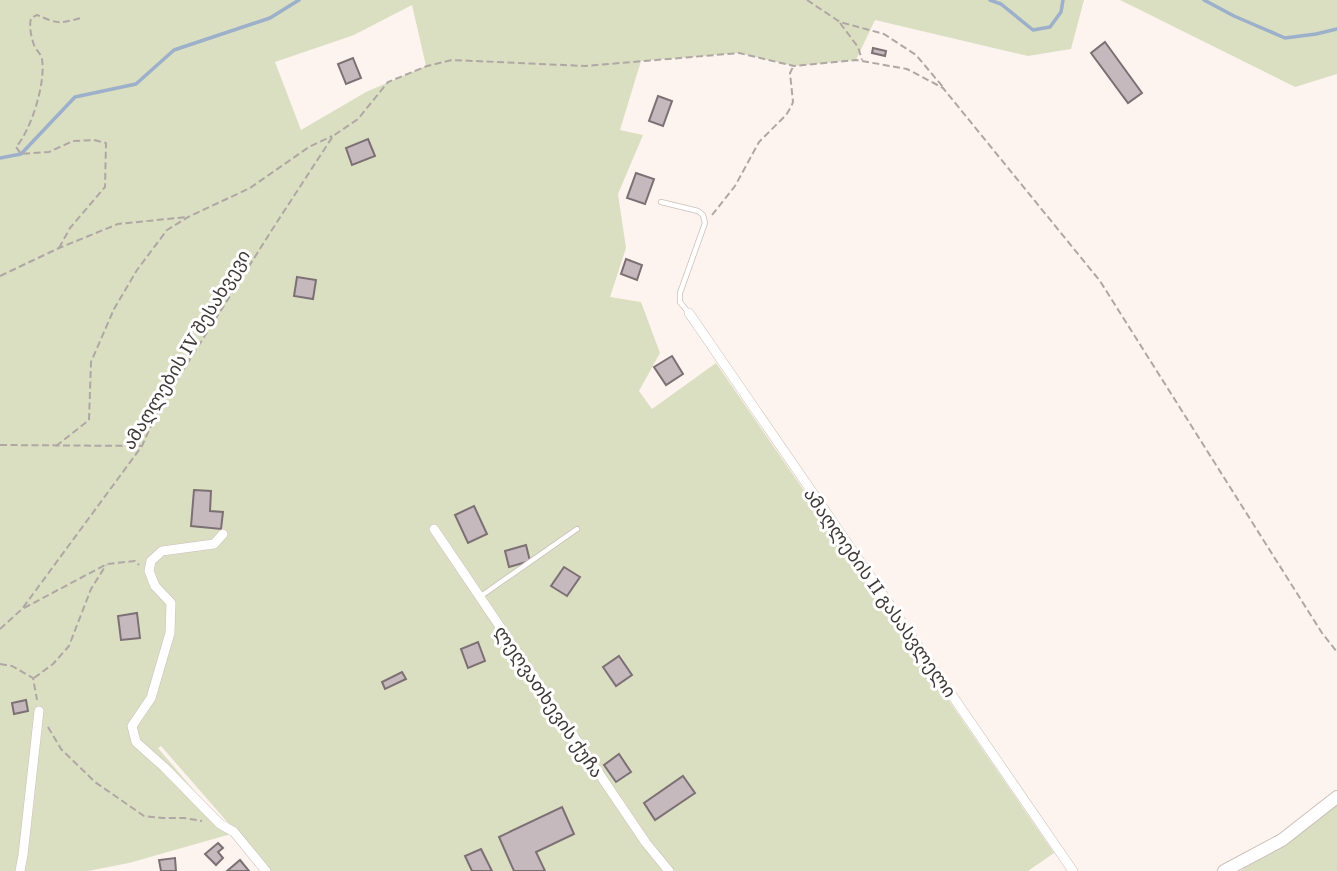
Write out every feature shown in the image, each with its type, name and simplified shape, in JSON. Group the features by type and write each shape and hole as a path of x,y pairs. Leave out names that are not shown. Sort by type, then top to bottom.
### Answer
{"street":[{"name":"ამაღლების II გასასვლელი","path":"689,313 1073,871"},
{"name":"ლეღვათხევის ქუჩა","path":"434,529 646,843 669,871"},
{"path":"223,534 214,544 162,551 151,561 149,571 155,586 172,603 170,633 151,698 132,726 136,742 164,766 219,824 234,832 266,871"},
{"path":"20,871 39,711"},
{"path":"1224,871 1282,840 1337,797"}],"lane":[{"path":"661,202 698,211 703,215 705,223 680,293 680,302 689,313"},
{"path":"480,597 577,530"}],"path":[{"path":"807,0 840,22 884,34 916,55 1100,281 1337,652"},
{"path":"59,248 70,228 105,187 106,143 94,140 73,141 50,152 32,155 21,155 16,147 25,137 41,85 42,58 31,34 32,18 37,15 51,23 81,18"},
{"path":"840,22 858,47 862,61"},
{"name":"ამაღლების IV შესახვევი","path":"0,629 22,609 142,446 159,408 333,136 358,119 387,82 426,66 452,60 585,66 739,53 794,66"},
{"path":"705,223 735,186 759,142 791,107 793,102 790,73 794,66 856,60 907,69 943,88"},
{"path":"56,446 89,420 91,362 114,309 137,270 167,230 188,217 250,188 309,147 333,136"},
{"path":"0,276 118,224 188,217"},
{"path":"0,445 142,446"},
{"path":"22,609 107,564 135,561 149,571"},
{"path":"33,678 54,664 69,646 91,589 107,564"},
{"path":"0,664 12,666 33,678 39,711 61,749 95,782 144,816 184,818 219,824"}],"green space":[{"path":"0,0 1084,0 1071,49 1028,56 875,20 856,60 794,66 739,53 641,61 620,130 643,135 618,194 626,248 610,297 641,302 660,353 639,391 652,409 716,363 1054,853 1028,871 270,871 161,746 158,748 231,834 129,863 88,871 0,871","holes":["412,5 426,66 366,92 301,130 275,62 354,35"]},
{"path":"1120,0 1337,0 1337,74 1295,87"},
{"path":"1337,805 1337,871 1240,871 1319,819"}],"building":[{"path":"1105,42 1142,93 1128,103 1091,53"},
{"path":"873,48 886,51 885,56 872,53"},
{"path":"353,58 361,78 346,84 338,64"},
{"path":"658,96 672,101 663,126 649,121"},
{"path":"368,139 375,156 352,165 346,148"},
{"path":"636,173 654,179 645,204 627,198"},
{"path":"626,259 642,265 637,280 621,274"},
{"path":"297,277 316,280 313,299 294,296"},
{"path":"672,356 683,374 666,385 654,367"},
{"path":"194,490 211,491 210,511 223,512 221,529 191,526"},
{"path":"474,506 487,534 468,543 455,515"},
{"path":"526,545 530,561 509,567 505,551"},
{"path":"564,567 580,577 567,596 551,586"},
{"path":"137,613 140,638 121,640 118,616"},
{"path":"478,642 485,661 468,668 461,649"},
{"path":"619,656 632,675 616,686 603,667"},
{"path":"402,672 406,679 385,689 382,682"},
{"path":"26,700 28,711 14,714 12,703"},
{"path":"619,754 631,772 616,782 604,765"},
{"path":"683,776 695,793 655,820 644,803"},
{"path":"562,807 574,834 536,852 545,871 514,871 499,837"},
{"path":"218,843 223,848 218,852 223,858 216,865 205,854"},
{"path":"481,849 492,871 472,871 465,856"},
{"path":"175,858 176,871 161,871 159,860"},
{"path":"240,860 249,871 227,871"}],"waterway":[{"path":"0,158 21,154 75,97 136,84 174,50 270,18 299,0"},
{"path":"990,0 1001,4 1033,30 1050,27 1061,12 1063,0"},
{"path":"1204,0 1285,38 1337,29"}]}
